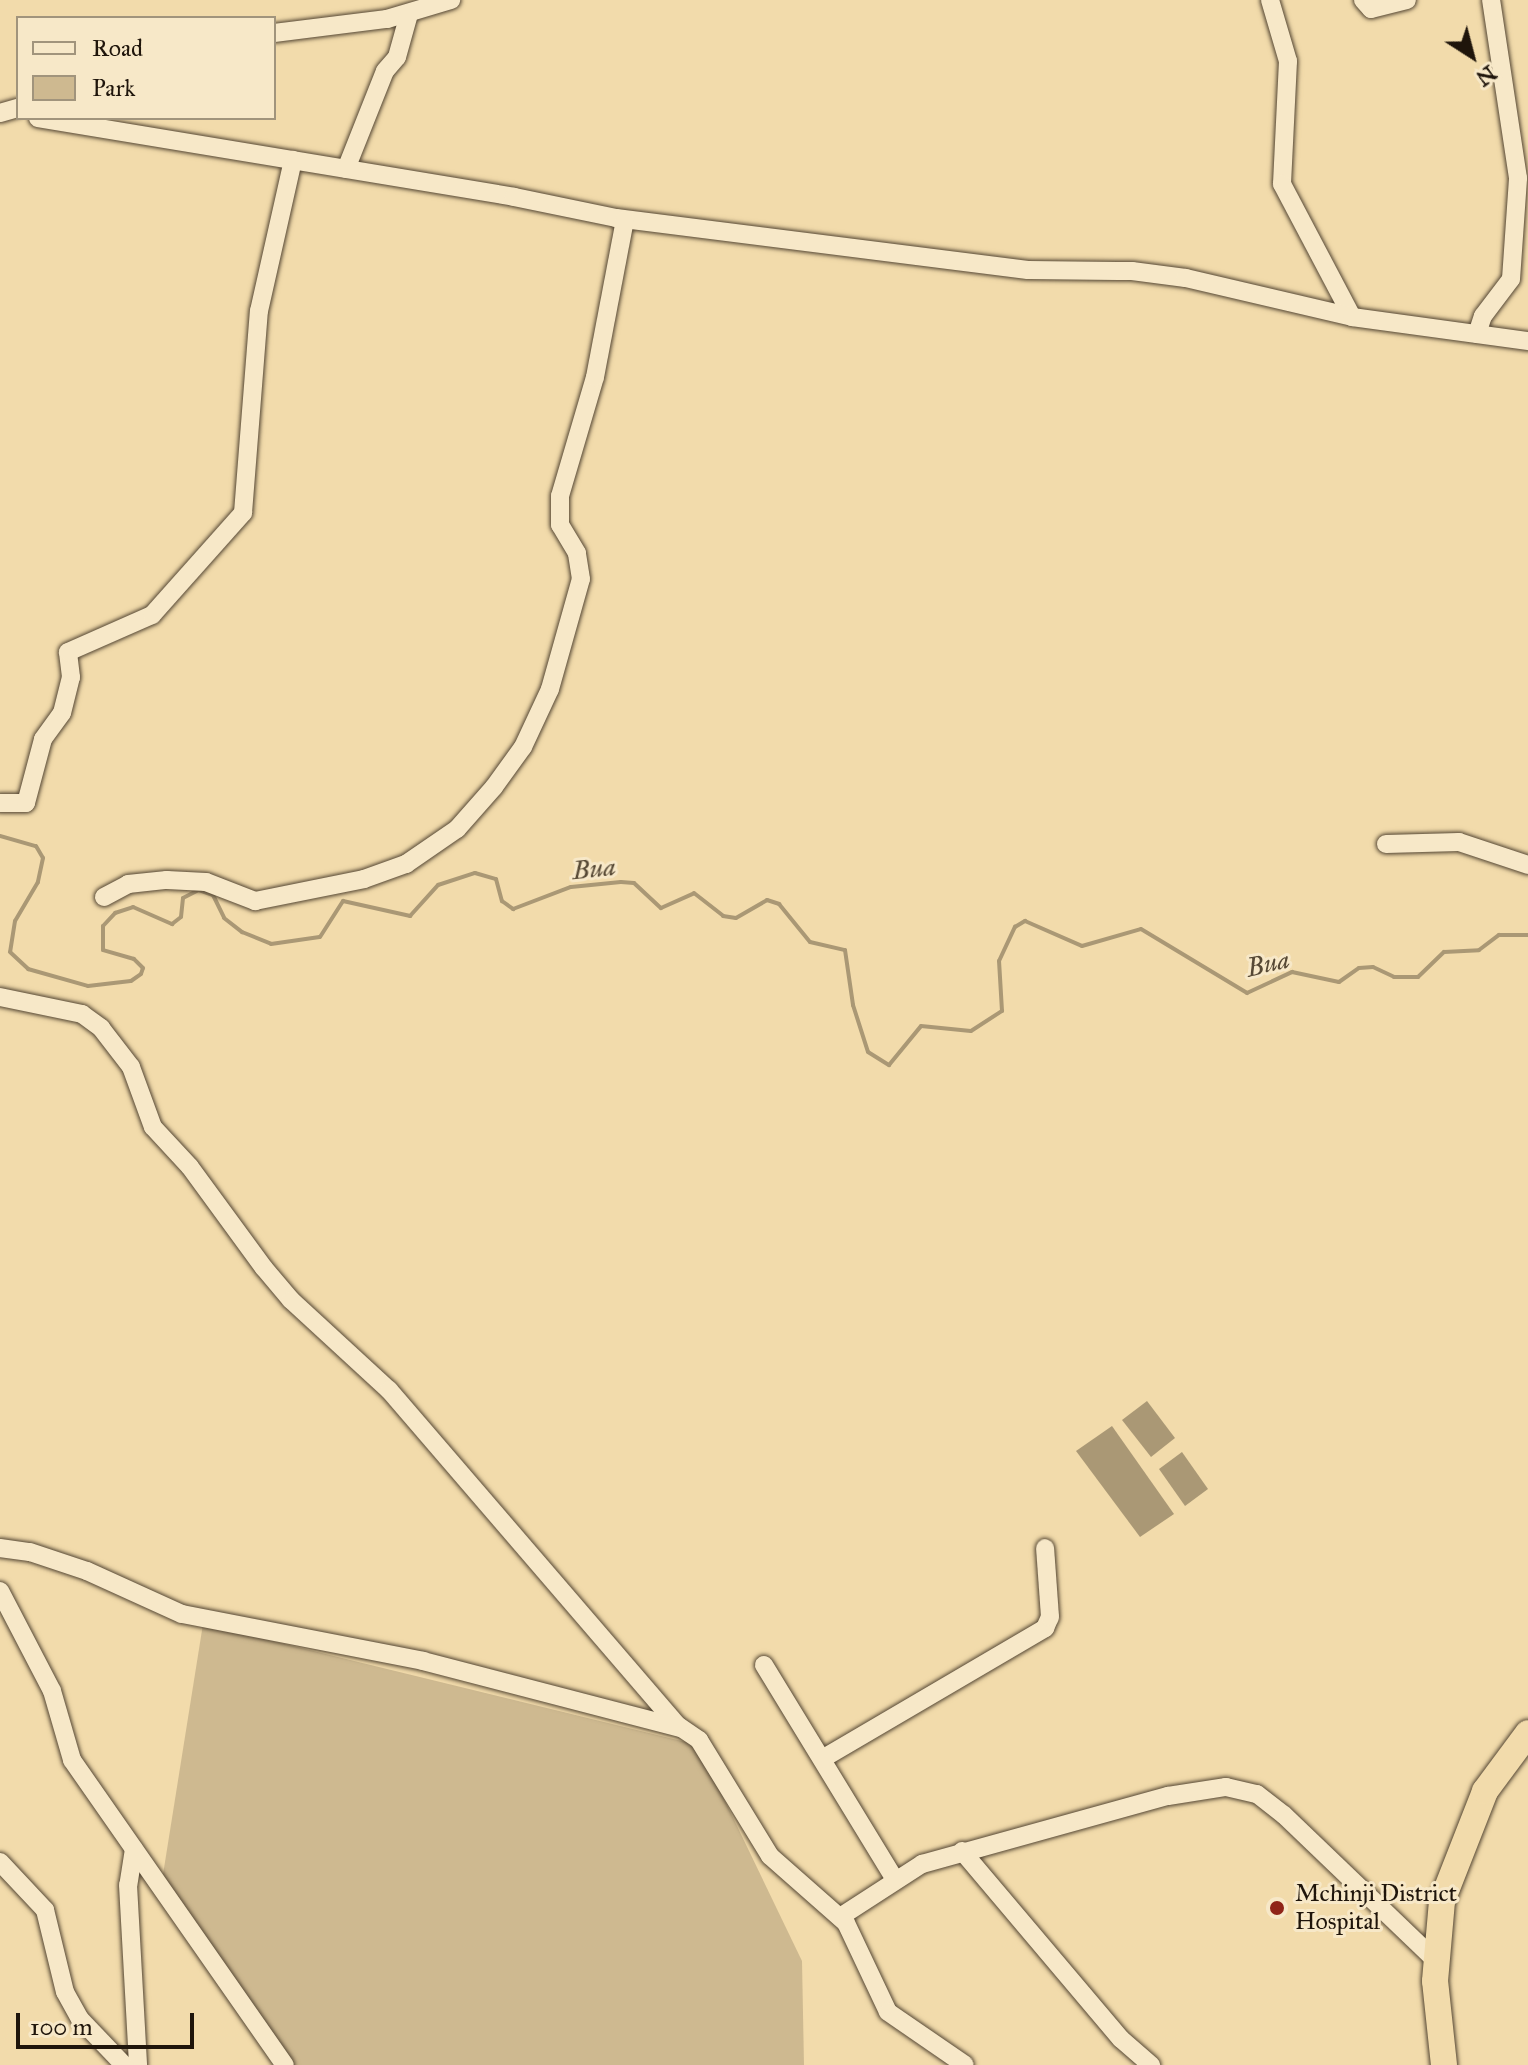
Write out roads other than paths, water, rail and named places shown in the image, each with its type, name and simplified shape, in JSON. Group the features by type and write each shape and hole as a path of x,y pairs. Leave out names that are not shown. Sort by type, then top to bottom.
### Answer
{"highway":[{"path":"1444,2065 1436,2018 1436,1961 1442,1901 1468,1826 1491,1782 1528,1733"}],"street":[{"path":"276,33 409,14 451,0"},
{"path":"1270,0 1288,61 1282,184 1352,317"},
{"path":"1363,0 1371,9 1407,0"},
{"path":"1477,334 1483,316 1511,279 1518,178 1491,0"},
{"path":"346,169 385,71 397,57 409,14"},
{"path":"50,120 346,169 625,220 1028,270 1173,276 1352,317 1528,341"},
{"path":"0,803 26,803 43,739 62,713 71,677 68,652 152,615 243,513 259,311 293,160"},
{"path":"104,897 128,884 167,880 206,882 255,901 364,879 406,864 457,829 494,787 523,747 550,689 581,579 577,553 560,525 560,496 595,377 625,220"},
{"path":"1386,844 1459,842 1528,865"},
{"path":"0,997 82,1014 101,1028 131,1067 153,1127 219,1203 264,1268 389,1390 680,1728 699,1740 770,1856 840,1917 888,2012 965,2065"},
{"path":"0,1548 66,1564 182,1614 423,1661 680,1728"},
{"path":"822,1759 1045,1628 1050,1617 1045,1548"},
{"path":"0,1591 52,1691 72,1760 285,2065"},
{"path":"764,1665 894,1878"},
{"path":"840,1917 894,1878 962,1851 1168,1796 1226,1787 1257,1794 1436,1961"},
{"path":"134,1849 128,1885 138,2065"},
{"path":"962,1851 1121,2039 1151,2065"},
{"path":"0,1862 45,1910 65,1992 80,2019 124,2065"}],"waterway":[{"name":"Bua","path":"0,836 36,846 43,858 38,882 15,921 10,952 28,969 88,986 131,981 141,974 143,968 134,959 103,950 103,926 115,913 133,907 172,924 181,917 183,898 199,890 213,895 224,918 242,932 271,944 320,937 343,901 410,916 438,885 475,873 496,879 502,901 513,909 571,887 621,882 634,883 661,908 694,893 723,916 736,918 767,900 779,904 810,942 845,950 853,1005 868,1052 889,1065 921,1026 971,1031 1002,1011 999,961 1015,927 1025,921 1082,946 1141,929 1247,993 1292,972 1339,982 1359,968 1373,967 1394,977 1418,977 1444,952 1479,950 1499,935 1528,935"}],"place":[{"name":"Mchinji District Hospital","path":"1277,1908"}]}
